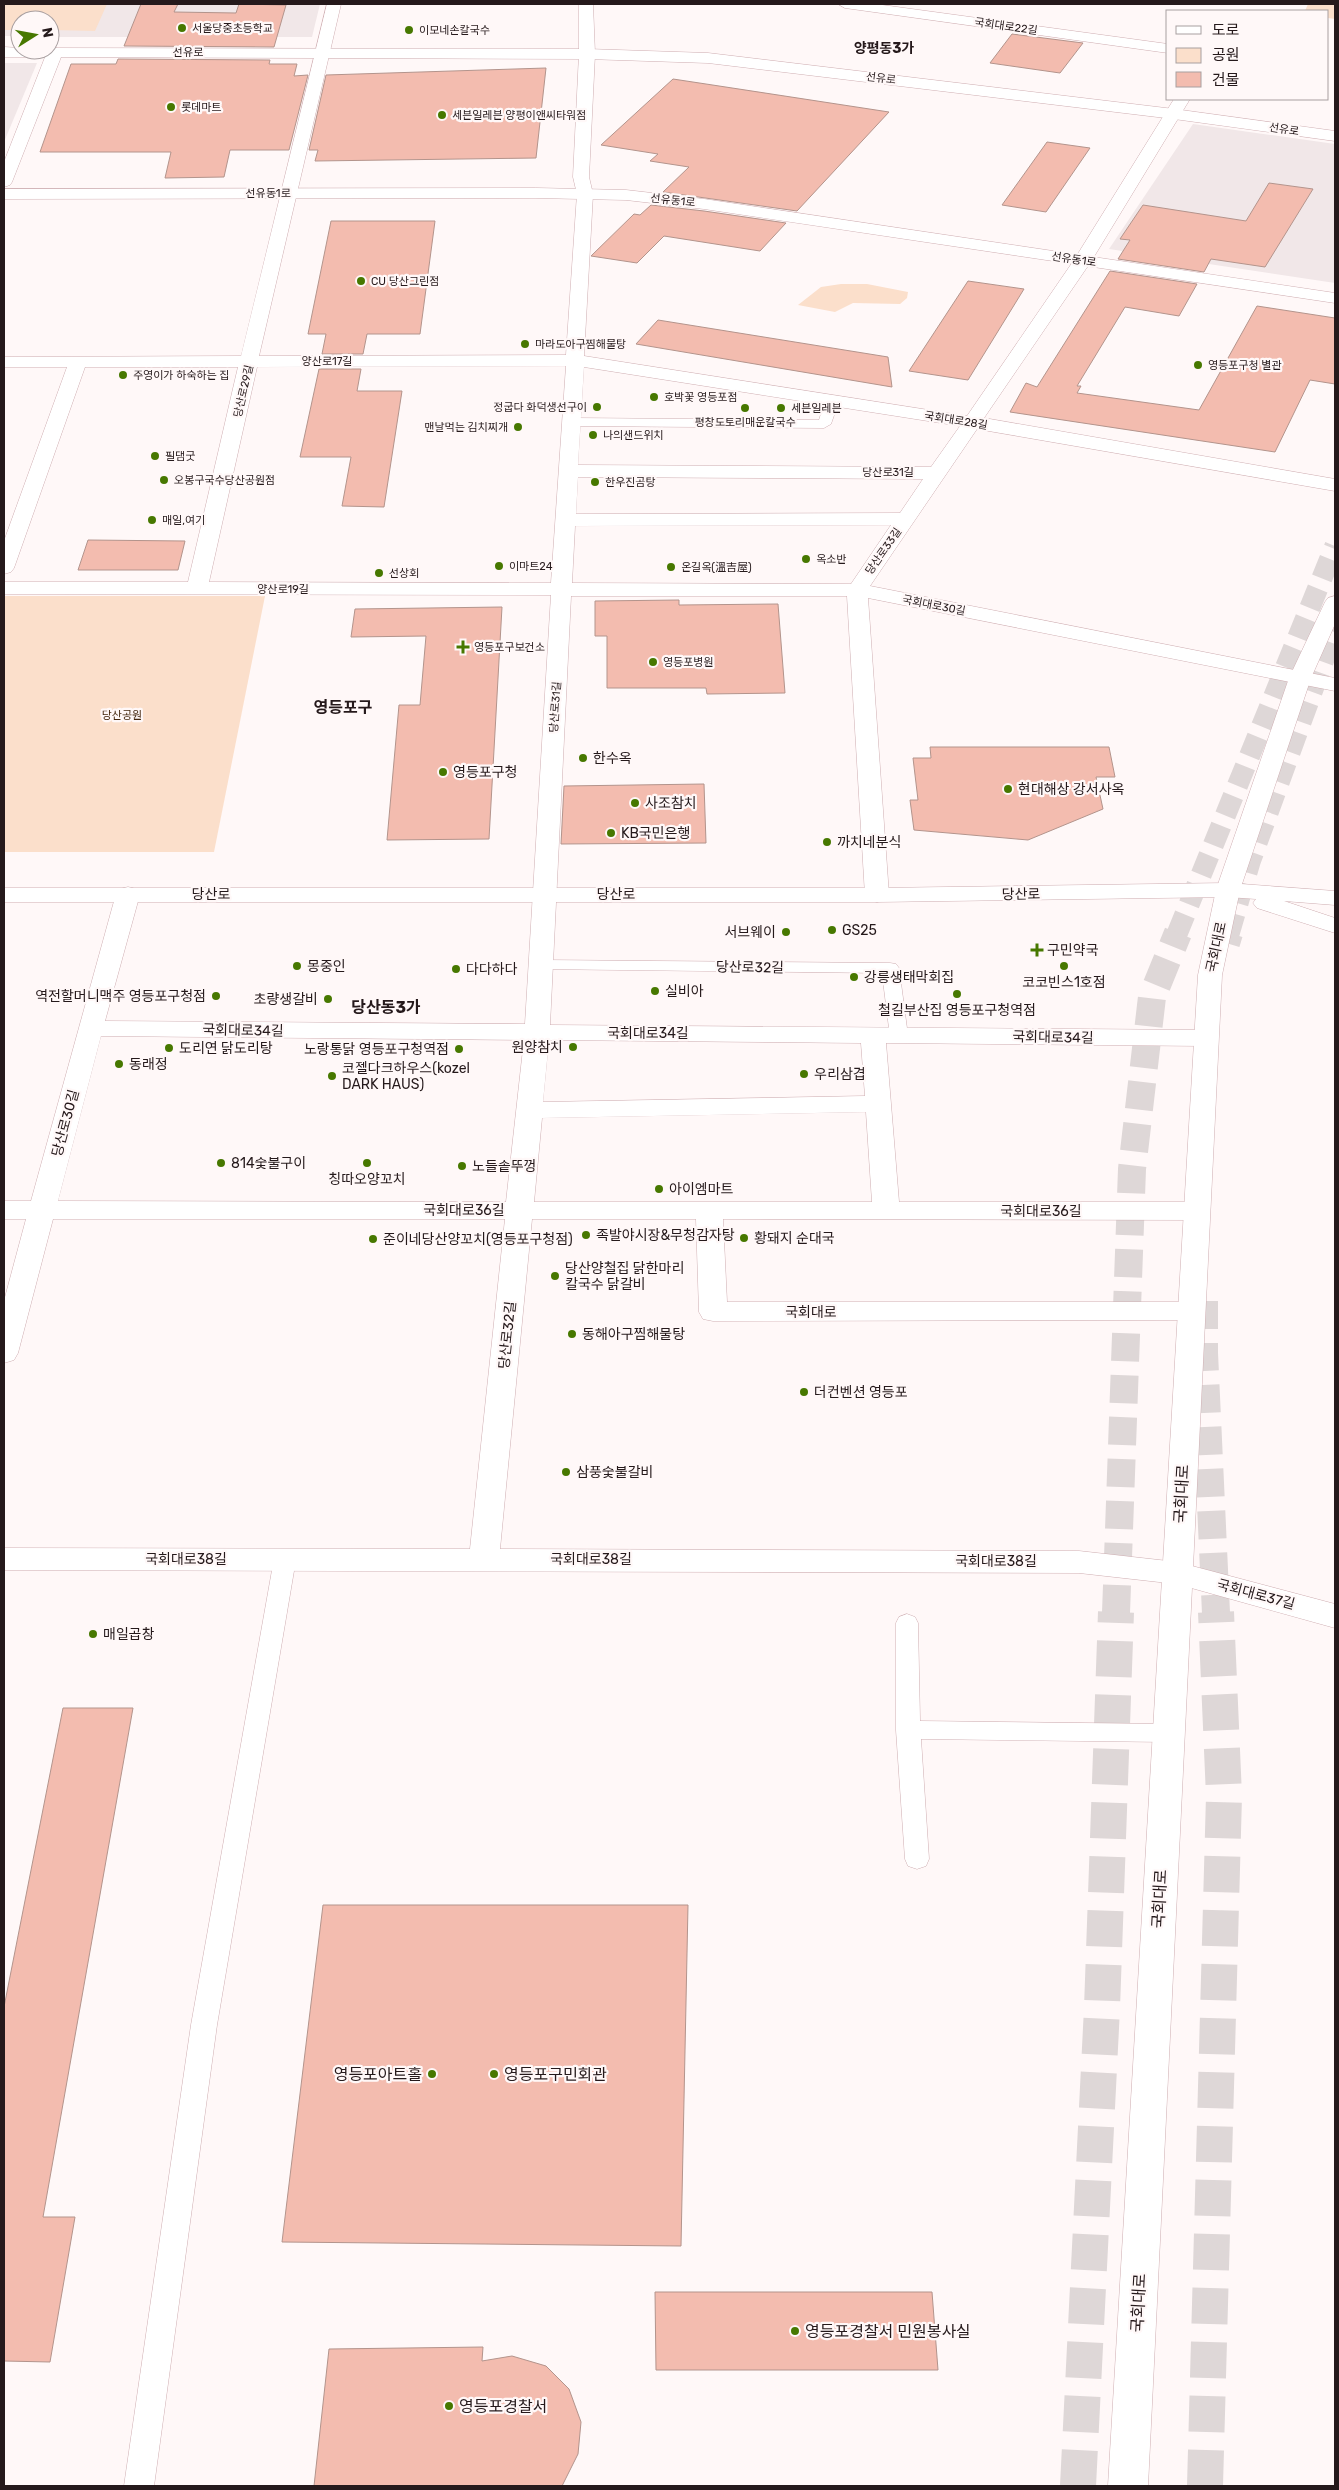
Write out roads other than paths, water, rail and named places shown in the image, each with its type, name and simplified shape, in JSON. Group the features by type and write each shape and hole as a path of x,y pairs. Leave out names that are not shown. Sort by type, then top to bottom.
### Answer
{"street":[{"path":"287,193 334,4"},
{"path":"585,194 581,177 587,54 586,4"},
{"name":"국회대로22길","path":"845,4 1166,49"},
{"name":"선유로","path":"60,52 587,54 708,58 1174,114 1335,136"},
{"path":"4,182 52,60"},
{"path":"1083,260 1181,100"},
{"name":"당산로29길","path":"197,588 287,193"},
{"name":"선유동1로","path":"4,194 626,195 704,204 1335,298"},
{"name":"당산로31길","path":"543,894 585,194"},
{"name":"당산로33길","path":"877,895 856,590 1083,260"},
{"name":"양산로17길","path":"4,362 576,360"},
{"name":"국회대로28길","path":"576,360 972,422 1335,485"},
{"path":"4,568 78,362"},
{"name":"당산로31길","path":"569,471 937,473"},
{"path":"566,520 905,519"},
{"name":"양산로19길","path":"4,588 562,589"},
{"name":"국회대로30길","path":"562,589 856,590 1335,684"},
{"name":"국회대로","path":"1128,2486 1190,1311 1210,975 1228,890 1300,678 1335,602"},
{"name":"당산로","path":"1228,890 1335,926"},
{"name":"당산로","path":"4,895 877,895 1228,890 1335,898"},
{"name":"당산로30길","path":"4,1353 90,1028 128,894"},
{"name":"당산로32길","path":"484,1559 537,1032 542,965 543,894"},
{"name":"국회대로34길","path":"90,1028 1205,1038"},
{"path":"886,1036 878,1104 886,1211"},
{"path":"530,1110 878,1104"},
{"name":"국회대로36길","path":"4,1210 1196,1211"},
{"name":"국회대로","path":"709,1211 713,1312 1190,1311"},
{"name":"국회대로38길","path":"4,1559 1078,1562 1177,1573"},
{"name":"국회대로37길","path":"1177,1573 1335,1616"}],"lane":[{"path":"572,422 824,424 832,401"},
{"name":"당산로32길","path":"542,965 890,968 886,1036"},
{"path":"138,2486 204,2025 285,1559"},
{"path":"907,1622 908,1730 917,1859"},
{"path":"908,1730 1168,1733"}],"tunnel":[{"path":"1177,934 1335,546"},
{"path":"1229,934 1250,862 1335,629"},
{"path":"1116,1613 1132,1169 1152,997 1178,933"},
{"path":"1226,943 1229,933"},
{"path":"1204,1301 1204,1353 1216,1613"},
{"path":"1078,2486 1102,2008 1116,1612"},
{"path":"1205,2486 1224,1796 1216,1612"}],"place":[{"name":"서울당중초등학교","path":"182,28"},
{"name":"이모네손칼국수","path":"409,30"},
{"name":"롯데마트","path":"171,107"},
{"name":"세븐일레븐 양평이앤씨타워점","path":"442,115"},
{"name":"CU 당산그린점","path":"361,281"},
{"name":"마라도아구찜해물탕","path":"525,344"},
{"name":"영등포구청 별관","path":"1198,365"},
{"name":"주영이가 하숙하는 집","path":"123,375"},
{"name":"호박꽃 영등포점","path":"654,397"},
{"name":"정굽다 화덕생선구이","path":"597,407"},
{"name":"평창도토리매운칼국수","path":"745,408"},
{"name":"세븐일레븐","path":"781,408"},
{"name":"맨날먹는 김치찌개","path":"518,427"},
{"name":"나의샌드위치","path":"593,435"},
{"name":"필댐굿","path":"155,456"},
{"name":"오봉구국수당산공원점","path":"164,480"},
{"name":"한우진곰탕","path":"595,482"},
{"name":"매일,여기","path":"152,520"},
{"name":"옥소반","path":"806,559"},
{"name":"이마트24","path":"499,566"},
{"name":"온길옥(溫吉屋)","path":"671,567"},
{"name":"선상회","path":"379,573"},
{"name":"영등포구보건소","path":"463,647"},
{"name":"영등포병원","path":"653,662"},
{"name":"한수옥","path":"583,758"},
{"name":"영등포구청","path":"443,772"},
{"name":"현대해상 강서사옥","path":"1008,789"},
{"name":"사조참치","path":"635,803"},
{"name":"KB국민은행","path":"611,833"},
{"name":"까치네분식","path":"827,842"},
{"name":"GS25","path":"832,930"},
{"name":"서브웨이","path":"786,932"},
{"name":"구민약국","path":"1037,950"},
{"name":"몽중인","path":"297,966"},
{"name":"코코빈스1호점","path":"1064,966"},
{"name":"다다하다","path":"456,969"},
{"name":"강릉생태막회집","path":"854,977"},
{"name":"실비아","path":"655,991"},
{"name":"철길부산집 영등포구청역점","path":"957,994"},
{"name":"역전할머니맥주 영등포구청점","path":"216,996"},
{"name":"초량생갈비","path":"328,999"},
{"name":"원양참치","path":"573,1047"},
{"name":"도리연 닭도리탕","path":"169,1048"},
{"name":"노랑통닭 영등포구청역점","path":"459,1049"},
{"name":"동래정","path":"119,1064"},
{"name":"우리삼겹","path":"804,1074"},
{"name":"코젤다크하우스(kozel DARK HAUS)","path":"332,1076"},
{"name":"814숯불구이","path":"221,1163"},
{"name":"칭따오양꼬치","path":"367,1163"},
{"name":"노들솥뚜껑","path":"462,1166"},
{"name":"아이엠마트","path":"659,1189"},
{"name":"족발야시장&무청감자탕","path":"586,1235"},
{"name":"황돼지 순대국","path":"744,1238"},
{"name":"준이네당산양꼬치(영등포구청점)","path":"373,1239"},
{"name":"당산양철집 닭한마리 칼국수 닭갈비","path":"555,1276"},
{"name":"동해아구찜해물탕","path":"572,1334"},
{"name":"더컨벤션 영등포","path":"804,1392"},
{"name":"삼풍숯불갈비","path":"566,1472"},
{"name":"매일곱창","path":"93,1634"},
{"name":"영등포아트홀","path":"432,2074"},
{"name":"영등포구민회관","path":"494,2074"},
{"name":"영등포경찰서 민원봉사실","path":"795,2331"},
{"name":"영등포경찰서","path":"449,2406"}],"district":[{"name":"양평동3가","path":"884,48"},
{"name":"영등포구","path":"343,707"},
{"name":"당산동3가","path":"386,1007"}],"park label":[{"name":"당산공원","path":"122,715"}]}
